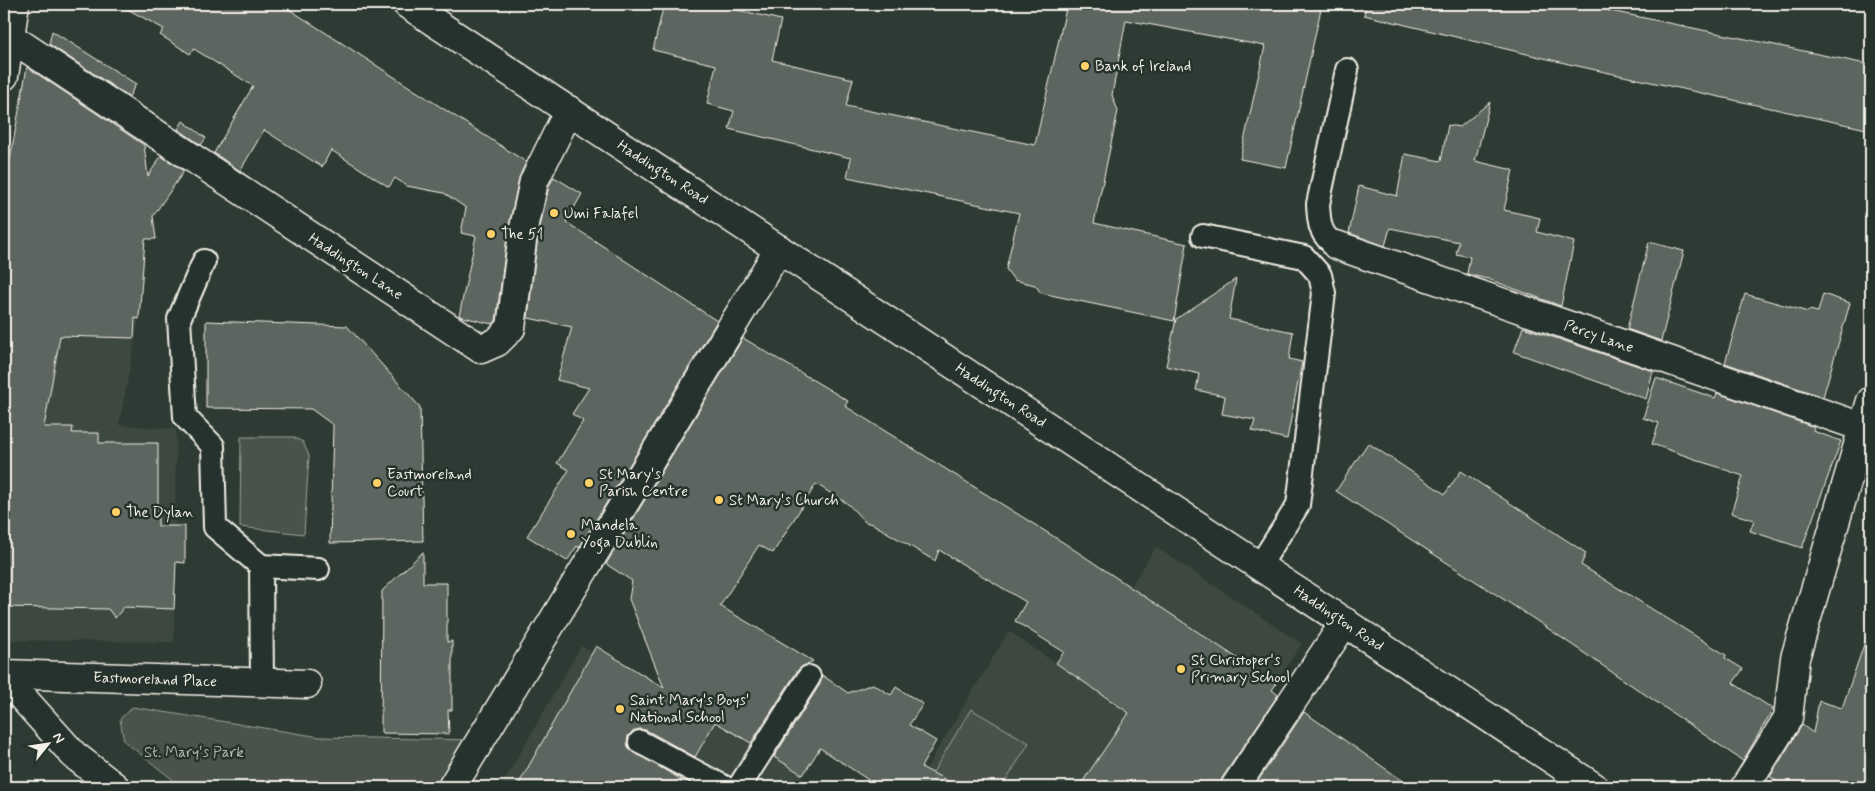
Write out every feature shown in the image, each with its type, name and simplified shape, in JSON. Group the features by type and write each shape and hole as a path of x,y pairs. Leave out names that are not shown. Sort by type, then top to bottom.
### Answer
{"street":[{"path":"4,75 15,4"},
{"name":"Haddington Road","path":"407,4 1594,787"},
{"name":"Haddington Lane","path":"10,37 481,349 497,342 511,328 523,233 534,181 569,110"},
{"name":"Percy Lane","path":"1336,245 1862,428"},
{"path":"452,787 779,249"},
{"path":"1745,787 1788,718 1795,658 1871,401"},
{"path":"1235,787 1345,622"},
{"path":"4,676 74,755 115,787"},
{"name":"Eastmoreland Place","path":"4,676 307,684"}],"lane":[{"path":"1336,245 1326,239 1319,226 1318,204 1347,70"},
{"path":"1203,236 1304,257 1320,274 1324,293 1298,505 1260,565"},
{"path":"204,261 179,318 185,417 213,446 215,527 261,566 318,570"},
{"path":"261,566 262,682"},
{"path":"739,787 810,677"},
{"path":"640,742 724,787"}],"shaded area":[{"path":"4,314 36,317 139,319 119,425 176,429 174,642 4,640"},
{"name":"St Christoper's Primary School","path":"1156,547 1302,644 1205,787 915,787 1009,631 1071,674 1098,638"},
{"name":"Saint Mary's Boys' National School","path":"581,646 746,741 795,659 852,696 795,787 501,787"}],"green space":[{"path":"241,437 293,437 303,442 309,456 304,534 240,527"},
{"name":"St. Mary's Park","path":"132,707 320,737 474,740 441,787 182,787 124,741 120,719"},
{"path":"971,709 1029,743 1002,787 924,787"}],"building":[{"path":"118,4 281,4 526,162 519,178 508,230 496,321 492,324 459,316 476,236 461,233 466,208 444,193 407,186 395,178 389,187 331,150 322,167 264,130 240,171 214,153 253,86 194,49 190,54 160,35 164,29"},
{"path":"664,4 712,4 781,20 772,60 853,79 846,106 1035,145 1067,4 1322,4 1286,168 1240,159 1265,46 1126,20 1112,95 1118,111 1094,223 1187,244 1174,321 1041,293 1035,285 1014,280 1006,269 1019,213 847,177 851,158 729,129 734,111 707,104 716,65 653,50"},
{"path":"1366,4 1577,4 1871,65 1871,130 1573,65 1364,15"},
{"path":"52,31 136,84 129,97 49,44"},
{"path":"27,67 144,145 148,176 161,156 184,171 153,216 156,239 145,239 139,319 135,318 134,338 60,336 44,427 73,427 72,433 99,433 99,443 158,443 158,526 185,526 185,563 176,562 174,609 124,607 115,618 108,609 4,607 4,192"},
{"path":"1490,102 1475,161 1513,170 1504,210 1540,218 1537,232 1574,242 1561,306 1488,279 1467,274 1470,257 1456,254 1459,242 1390,228 1385,246 1349,233 1359,186 1397,196 1405,154 1441,161 1448,125 1460,127"},
{"path":"183,121 206,138 201,145 178,129"},
{"path":"554,177 582,194 566,222 717,321 579,548 577,546 567,561 527,536 569,470 557,463 583,421 572,414 589,388 557,380 572,327 528,318 538,236 549,186"},
{"path":"1649,242 1684,251 1661,341 1627,329"},
{"path":"1236,279 1229,319 1293,332 1289,359 1302,362 1287,439 1252,431 1255,420 1222,414 1225,396 1196,390 1199,374 1166,366 1176,319"},
{"path":"1745,294 1808,312 1809,310 1818,312 1823,294 1850,303 1823,397 1725,363"},
{"name":"Eastmoreland Court","path":"206,321 347,326 420,407 423,541 330,543 333,425 311,409 206,408"},
{"path":"1523,327 1653,371 1646,399 1514,352"},
{"path":"743,338 848,401 845,406 1064,543 1276,684 1272,690 1278,695 1222,778 1220,787 1079,787 1129,713 1056,663 1064,652 1015,621 1026,602 939,550 935,561 873,524 865,522 848,504 816,484 773,553 759,545 720,606 813,661 798,670 751,743 715,722 695,757 646,730 639,729 633,731 628,736 627,743 629,749 682,780 678,787 517,787 596,646 664,688 629,599 632,581 606,564"},
{"path":"1656,378 1715,398 1717,393 1814,427 1813,431 1841,441 1802,548 1750,531 1754,520 1731,513 1743,476 1652,444 1659,423 1643,418"},
{"path":"1368,443 1445,494 1461,471 1586,553 1581,565 1726,655 1725,658 1743,669 1733,683 1773,709 1743,761 1534,619 1336,491"},
{"path":"423,552 423,583 447,583 447,642 452,641 452,710 448,710 449,734 381,733 382,591"},
{"path":"1867,636 1871,637 1871,787 1786,787 1770,777 1802,725 1813,733 1819,701 1842,708"},
{"path":"822,675 848,693 873,684 891,695 896,687 923,704 909,725 936,741 921,767 960,787 879,787 820,748 803,775 774,757 820,684"},
{"path":"1304,712 1370,758 1412,787 1254,787"}],"place":[{"name":"Bank of Ireland","path":"1085,66"},
{"name":"Umi Falafel","path":"554,213"},
{"name":"The 51","path":"491,234"},
{"name":"Eastmoreland Court","path":"377,483"},
{"name":"St Mary's Parish Centre","path":"589,483"},
{"name":"St Mary's Church","path":"719,500"},
{"name":"The Dylan","path":"116,512"},
{"name":"Mandela Yoga Dublin","path":"571,534"},
{"name":"St Christoper's Primary School","path":"1181,669"},
{"name":"Saint Mary's Boys' National School","path":"620,709"}]}
